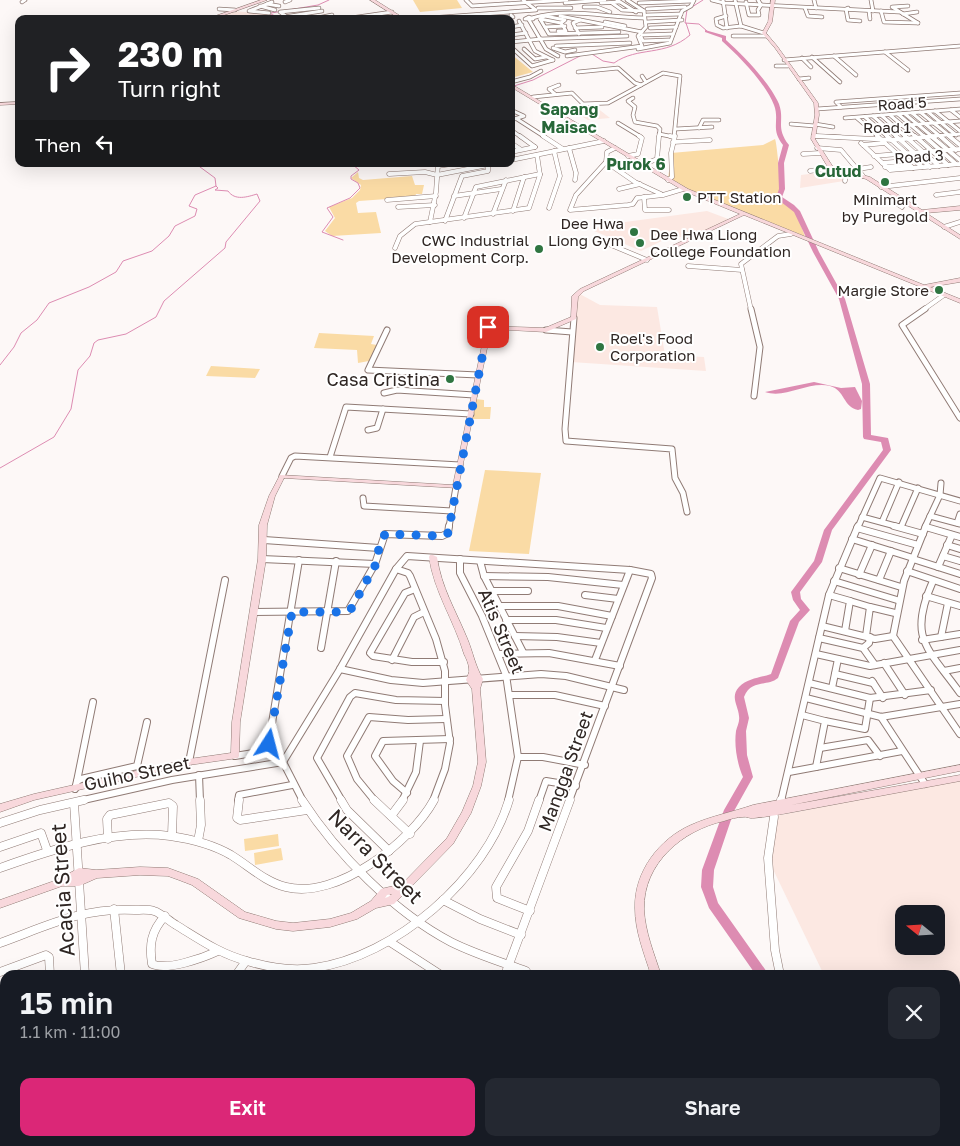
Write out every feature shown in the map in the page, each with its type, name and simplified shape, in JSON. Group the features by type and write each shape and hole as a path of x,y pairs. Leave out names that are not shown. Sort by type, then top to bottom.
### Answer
{"street":[{"path":"285,2 290,0"},
{"path":"372,0 397,15"},
{"path":"469,15 536,10 524,0"},
{"path":"467,2 472,6 567,0"},
{"path":"629,0 650,0"},
{"path":"629,0 639,3 693,2"},
{"path":"629,0 646,16 681,17"},
{"path":"712,0 771,6 917,13"},
{"path":"758,0 761,5"},
{"path":"765,35 770,22 773,0"},
{"path":"814,0 816,8"},
{"path":"871,0 873,11"},
{"path":"724,1 727,28"},
{"path":"266,2 261,6 247,10 269,13"},
{"path":"266,2 280,6"},
{"path":"221,15 253,4 272,2"},
{"path":"536,2 581,5 612,12 646,16 681,17"},
{"path":"536,2 538,8 545,13 592,23 620,42"},
{"path":"538,8 563,9 604,2 619,2 627,8 632,8 646,16 673,34"},
{"path":"604,2 612,12"},
{"path":"612,2 621,10 636,11"},
{"path":"646,16 685,7 693,2"},
{"path":"556,18 560,16 594,16 610,19 605,22 625,24 693,2"},
{"path":"735,2 741,26"},
{"path":"746,2 750,15 759,15 758,10 761,5"},
{"path":"557,3 567,12"},
{"path":"591,52 642,46 638,36 646,31 646,16 639,3"},
{"path":"253,4 275,10"},
{"path":"834,4 835,9"},
{"path":"581,5 588,11"},
{"path":"556,45 564,52 583,51 609,55 669,43 685,7"},
{"path":"881,11 884,22 918,23 900,12 892,7 910,8 900,12"},
{"path":"805,8 808,16 827,18"},
{"path":"822,17 823,8"},
{"path":"219,9 235,10"},
{"path":"307,9 316,15 325,13"},
{"path":"284,15 280,12 320,9 301,15"},
{"path":"846,10 848,20 859,19 860,9"},
{"path":"288,10 293,15"},
{"path":"297,10 304,14"},
{"path":"725,10 718,15 716,19 717,25 727,28 741,26 765,35 814,100 817,109 813,136 819,151 830,168"},
{"path":"511,15 588,11 633,20"},
{"path":"869,11 870,19"},
{"path":"371,15 392,12"},
{"path":"592,23 612,12"},
{"path":"515,22 545,13"},
{"path":"540,19 545,16 565,20 563,26 556,29 558,33"},
{"path":"646,16 681,17"},
{"path":"642,35 646,27 646,16"},
{"path":"716,19 726,16"},
{"path":"529,19 546,50 558,56"},
{"path":"540,19 549,34 632,31 642,35 673,34"},
{"path":"540,19 563,26"},
{"path":"580,20 573,23 574,27 591,52"},
{"path":"515,48 532,66 553,60 536,51 519,21"},
{"path":"621,31 625,24"},
{"path":"515,27 522,25"},
{"path":"545,27 574,27 627,36"},
{"path":"627,36 636,27"},
{"path":"515,32 525,31"},
{"path":"515,45 541,39 591,37 621,31"},
{"path":"646,31 673,34"},
{"path":"734,36 765,35"},
{"path":"627,36 631,48"},
{"path":"536,51 546,50 565,42 574,42 572,37"},
{"path":"591,37 597,44"},
{"path":"515,45 532,42"},
{"path":"524,49 532,42"},
{"path":"603,50 620,46 620,42"},
{"path":"556,45 630,43"},
{"path":"515,46 524,49 537,60 546,57"},
{"path":"784,60 960,46"},
{"path":"567,56 583,51"},
{"path":"885,52 908,70"},
{"path":"834,56 856,75"},
{"path":"802,58 811,67"},
{"path":"812,58 840,82"},
{"path":"776,66 788,66"},
{"path":"578,72 618,68 635,83 641,85"},
{"path":"515,85 541,71"},
{"path":"533,98 572,93 583,104 605,104 663,73 680,76 676,129 673,143 672,178 668,180"},
{"path":"642,76 646,82"},
{"path":"799,79 809,78"},
{"path":"555,94 549,89 559,85"},
{"path":"515,87 683,189 742,215 960,301"},
{"path":"841,107 836,102 960,93"},
{"path":"909,97 916,102"},
{"path":"634,98 628,101 635,106 633,115 635,122 660,127 657,159 642,165"},
{"path":"817,109 960,99"},
{"path":"0,104 15,103"},
{"name":"Road 5","path":"845,118 960,109"},
{"path":"951,110 960,117"},
{"path":"936,111 949,122 959,135"},
{"path":"943,111 959,122"},
{"path":"515,112 524,116 517,119"},
{"path":"920,112 960,145"},
{"path":"928,112 959,135"},
{"path":"912,113 959,150"},
{"path":"898,114 940,151 959,163"},
{"path":"905,114 933,136 959,163"},
{"path":"881,115 939,166"},
{"path":"890,115 948,165"},
{"path":"873,116 930,167"},
{"path":"865,117 922,167"},
{"path":"857,118 912,168"},
{"path":"517,119 563,150"},
{"path":"699,128 703,120 719,120"},
{"path":"869,128 959,122"},
{"path":"618,123 642,138 638,154 628,156"},
{"path":"792,126 833,126"},
{"path":"676,129 712,127"},
{"path":"515,133 535,147 515,151"},
{"path":"660,134 674,137"},
{"path":"660,134 673,143 710,140"},
{"name":"Road 1","path":"813,136 890,140 959,135"},
{"path":"515,159 604,141"},
{"name":"Road 3","path":"887,145 862,144 891,170 959,163"},
{"path":"867,149 887,145"},
{"path":"515,146 520,150"},
{"path":"570,148 576,173 575,180"},
{"path":"615,148 607,152 606,162 576,195 570,210 628,205 633,204 636,198 663,195 683,189"},
{"path":"803,154 839,150 851,159 863,176 960,237"},
{"path":"872,154 893,150"},
{"path":"872,154 959,150"},
{"path":"549,208 560,176 554,151"},
{"path":"395,248 400,236 412,225 528,209 540,174 537,155"},
{"path":"880,161 901,158"},
{"path":"880,161 905,161"},
{"path":"606,162 640,184 663,195"},
{"path":"885,166 909,164"},
{"path":"430,222 436,196 438,167"},
{"path":"389,174 425,172 437,174 477,167"},
{"path":"445,221 462,175 476,175 488,171 488,167"},
{"path":"858,169 871,167"},
{"path":"810,171 830,168 846,174 863,176"},
{"path":"464,218 476,187 540,174"},
{"path":"845,181 846,174"},
{"path":"513,211 524,177"},
{"path":"881,187 960,178"},
{"path":"493,214 506,180"},
{"path":"619,189 640,184"},
{"path":"454,196 502,190"},
{"path":"936,195 960,192"},
{"path":"387,200 436,196"},
{"path":"644,197 645,210 669,210"},
{"path":"902,199 893,201 902,207"},
{"path":"398,207 434,205"},
{"path":"922,212 960,208"},
{"path":"687,512 683,493 674,478 672,450 566,441 565,430 577,293 742,215"},
{"path":"944,227 960,222"},
{"path":"754,396 760,347 742,264 778,236 793,235"},
{"path":"599,240 647,260"},
{"path":"688,266 742,270"},
{"path":"926,287 960,284"},
{"path":"944,295 902,325 960,418"},
{"path":"546,330 574,318"},
{"path":"563,322 573,329"},
{"path":"254,612 345,612 351,609 376,564 384,535 388,533 446,535 488,327 546,330 573,329"},
{"path":"387,330 368,370 478,375"},
{"path":"384,393 400,390 474,395"},
{"path":"330,457 346,407 471,414"},
{"path":"368,430 377,428 383,409"},
{"path":"235,756 236,722 262,559 266,513 282,476 293,457 330,457 460,465"},
{"path":"282,476 456,488"},
{"path":"782,807 829,595 839,568 880,478 960,501"},
{"path":"882,522 899,482"},
{"path":"941,483 940,495 901,587 897,600 893,636 960,734"},
{"path":"901,528 918,488"},
{"path":"363,498 364,506 452,511"},
{"path":"930,516 958,524 960,514"},
{"path":"862,517 923,534"},
{"path":"926,527 960,537"},
{"path":"857,528 918,545"},
{"path":"938,567 952,535"},
{"path":"264,540 379,548"},
{"path":"852,540 960,574"},
{"path":"859,575 872,545"},
{"path":"947,545 960,549"},
{"path":"879,580 891,551"},
{"path":"433,554 438,584 463,639 473,670 479,679"},
{"path":"283,762 340,669 396,569 407,556 433,554 480,561 630,570 595,660"},
{"path":"943,556 960,561"},
{"path":"262,559 376,564"},
{"name":"Atis Street","path":"287,970 314,968 354,957 390,942 418,922 462,881 496,832 516,778 518,757 511,695 499,654 460,572 460,559"},
{"path":"76,785 189,762 265,751 268,747 292,612 299,560"},
{"path":"320,648 336,561"},
{"path":"480,561 484,576 523,652"},
{"path":"839,568 901,587"},
{"path":"0,868 47,850 77,844 108,839 172,835 198,841 222,850 261,876 294,889 323,886 360,870 389,851 423,821 432,806 442,781 450,740 446,719 444,662 408,573 396,569"},
{"name":"Mangga Street","path":"507,970 652,578 648,573 630,570"},
{"path":"907,571 960,589"},
{"path":"484,576 548,578 623,585"},
{"path":"189,762 225,580"},
{"path":"934,580 926,596 921,620 922,640 958,687 960,693"},
{"path":"834,581 897,600"},
{"path":"415,589 405,593 370,653 373,656 392,660 424,663 444,662"},
{"path":"492,591 528,591"},
{"path":"585,595 618,599"},
{"path":"829,595 895,614"},
{"path":"926,596 960,606"},
{"path":"844,631 850,601"},
{"path":"941,637 948,603"},
{"path":"500,606 558,606 612,616"},
{"path":"863,648 869,643 870,608"},
{"path":"392,660 414,617 424,612"},
{"path":"506,620 556,620 606,628"},
{"path":"822,626 876,639 893,636"},
{"path":"922,640 960,634"},
{"path":"515,636 557,637 601,643"},
{"path":"819,638 863,648 875,665"},
{"path":"816,654 867,666 960,650"},
{"path":"499,654 523,652 549,653 620,666"},
{"path":"832,688 838,659"},
{"path":"884,663 905,695"},
{"path":"944,671 960,668"},
{"path":"340,669 405,681 446,682 506,675 558,675 624,690"},
{"path":"470,680 473,670"},
{"path":"835,674 872,681 883,698"},
{"path":"374,904 391,901 427,866 450,841 466,813 477,786 482,762 476,689 479,679"},
{"path":"470,680 476,689"},
{"path":"809,683 870,698 883,698 930,690"},
{"path":"389,851 347,810 316,758 354,693 396,700 445,700"},
{"path":"511,695 555,695 605,706"},
{"path":"806,698 881,717 960,704"},
{"path":"802,715 865,729 870,698"},
{"path":"76,785 93,702"},
{"path":"410,834 367,791 357,778 347,756 367,719 372,716 408,720 446,719"},
{"path":"881,717 922,780"},
{"path":"816,768 825,720"},
{"path":"0,808 137,766 147,722"},
{"path":"407,794 393,781 376,758 376,752 386,740 450,740"},
{"path":"820,748 868,740 880,756"},
{"path":"391,816 407,794 419,767 420,741"},
{"path":"789,772 902,751"},
{"path":"518,757 543,757 584,765"},
{"name":"Guiho Street","path":"0,823 74,802 199,775 283,762"},
{"name":"Narra Street","path":"283,762 292,785 326,836 391,901 418,922 474,953 523,970"},
{"path":"655,970 641,924 640,896 643,881 654,860 675,838 692,828 720,818 743,814 751,815 782,807 922,780 960,768"},
{"path":"198,841 201,825 199,775"},
{"path":"922,780 960,778"},
{"path":"530,911 497,898 495,893 496,887 528,831 546,781 576,786"},
{"path":"292,785 239,795 237,798 238,820 307,810"},
{"name":"Acacia Street","path":"74,802 85,970"},
{"path":"108,839 107,819 110,815 169,803 173,806 172,835"},
{"path":"774,818 768,858 775,950 779,970"},
{"path":"0,847 41,833 43,834 47,850"},
{"path":"0,904 79,877 96,874 168,872 196,882 242,915 276,925 293,927 330,923 354,916 374,904 384,892 404,887"},
{"path":"443,900 480,919 521,935"},
{"path":"114,909 120,970"},
{"name":"Atis Street","path":"0,943 82,913 114,909 154,911 218,951 270,970"},
{"path":"164,916 155,925 150,935 152,964 159,967 202,958 218,951"},
{"path":"390,942 433,970"},
{"path":"5,970 46,954 49,956 50,970"},
{"path":"240,970 246,961"}],"shaded area":[{"path":"413,0 457,0 462,8 420,12"},
{"path":"234,11 276,15 222,15"},
{"path":"515,57 533,72 515,77"},
{"path":"592,104 610,118 588,120 578,117 571,112 580,110 575,106"},
{"path":"775,139 780,191 775,197 795,210 806,239 730,209 668,180 671,153 763,145"},
{"path":"833,171 846,174 844,181 800,188 801,175"},
{"path":"358,172 359,178 363,180 412,176 415,185 424,185 422,194 416,194 415,197 359,201 356,203 358,213 376,212 381,233 332,236 325,231 335,218 329,207 352,198 360,190 361,185 351,178"},
{"path":"707,211 731,220 687,240 667,231 674,235 641,251 592,230 603,225"},
{"name":"Roel's Food Corporation","path":"578,293 600,305 657,307 665,355 704,357 706,371 571,362"},
{"path":"319,333 374,336 371,344 377,345 369,361 358,363 357,350 314,348"},
{"path":"211,366 260,369 255,378 206,376"},
{"path":"814,382 841,388 855,387 862,401 861,409 858,410 849,406 839,391 830,386 814,386 773,394 765,392"},
{"path":"475,399 484,400 484,407 491,407 490,419 471,419"},
{"path":"485,470 541,473 529,554 469,551"},
{"path":"960,780 960,970 822,970 769,861 776,816"},
{"path":"278,834 279,846 245,851 244,839"},
{"path":"281,848 283,860 255,865 254,853"}],"waterway":[{"path":"271,13 318,5 329,0"},
{"path":"692,7 703,0"},
{"path":"686,23 687,10"},
{"path":"592,54 603,61 614,63 632,55 671,46 681,42 690,35 686,23"},
{"path":"686,23 699,24 707,31"},
{"path":"707,31 724,37 724,40 760,79 776,103 779,134 786,145 781,163 782,189 779,198 797,211 816,252 842,299 866,384 867,437 885,440 887,450 828,530 818,562 795,592 797,600 805,610 795,621 775,676 771,679 762,679 752,683 743,689 739,697 744,718 741,731 742,755 748,777 729,810 708,870 707,887 713,905 759,970"},
{"path":"515,86 533,80 580,56"},
{"path":"200,167 215,178 216,186"},
{"path":"343,240 322,232 333,217 327,208 350,198 360,188 358,183 351,179 351,176 359,170 356,167"},
{"path":"0,365 14,347 21,333 37,320 49,303 89,287 116,272 123,261 152,251 169,236 175,226 195,216 197,209 189,206 195,195 216,186"},
{"path":"0,468 54,437 71,409 78,370 90,356 94,343 98,340 126,334 156,317 164,301 225,248 226,242 260,201 257,194 238,197 228,191 215,190 218,188 216,186"}],"place":[{"name":"Minimart by Puregold","path":"885,182"},
{"name":"PTT Station","path":"687,197"},
{"name":"Dee Hwa Liong Gym","path":"634,232"},
{"name":"Dee Hwa Liong College Foundation","path":"640,243"},
{"name":"CWC Industrial Development Corp.","path":"539,249"},
{"name":"Margie Store","path":"939,290"},
{"name":"Roel's Food Corporation","path":"600,347"},
{"name":"Casa Cristina","path":"450,379"}],"district":[{"name":"Sapang Maisac","path":"569,118"},
{"name":"Purok 6","path":"636,164"},
{"name":"Cutud","path":"838,171"}],"route":[{"path":"269,744 292,612 345,612 351,609 376,564 379,548 385,534 442,536 448,533 488,327"}]}
